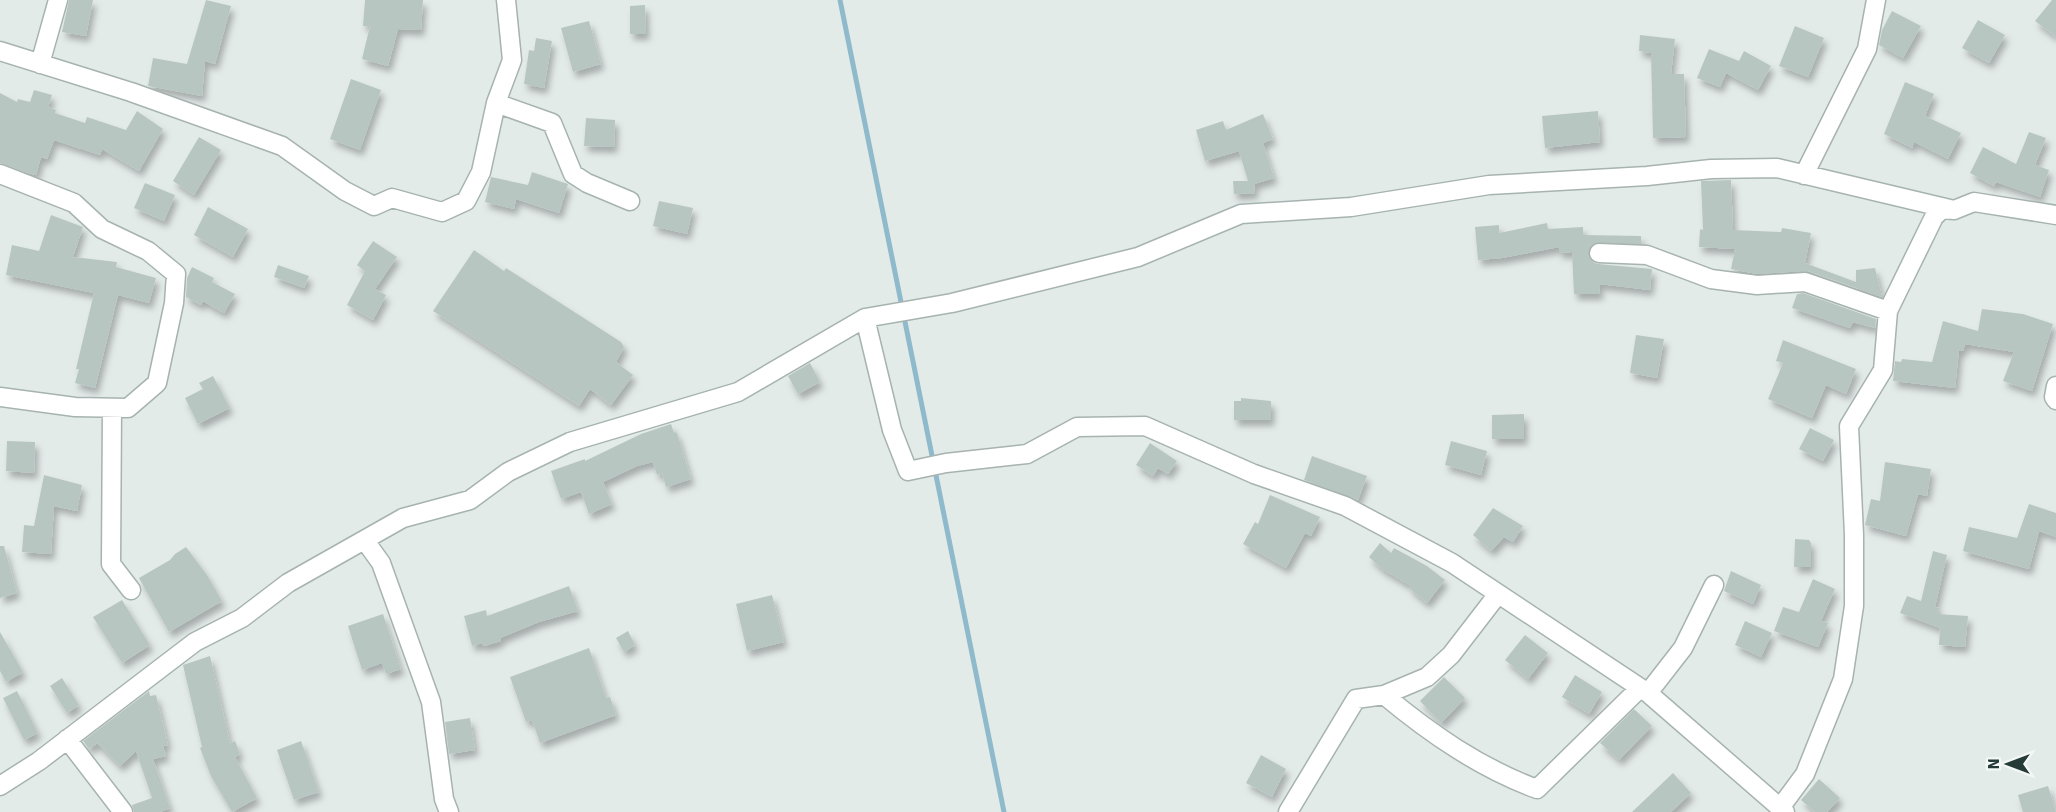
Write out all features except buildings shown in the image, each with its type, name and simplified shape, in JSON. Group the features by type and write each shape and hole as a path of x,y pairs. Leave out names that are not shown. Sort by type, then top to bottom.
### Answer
{"street":[{"path":"40,64 58,0"},
{"path":"0,51 131,92 282,146 345,191 374,206 392,198 442,212 466,201 481,172 496,103 512,60 506,0"},
{"path":"1804,175 1867,48 1876,0"},
{"path":"496,103 552,123 573,174 587,183 630,201"},
{"path":"0,786 39,761 195,642 242,618 288,584 343,551 366,542 403,518 470,500 508,472 570,442 738,392 865,318 952,303 1138,257 1241,214 1351,207 1489,185 1647,176 1711,169 1776,168 1954,210"},
{"path":"0,174 74,203 102,229 148,251 176,274 172,315 157,383 128,408 75,407 0,397"},
{"path":"865,318 892,430 908,471 946,463 1027,454 1077,427 1145,426 1254,474 1345,506 1452,563 1644,690 1782,810 1805,774 1843,679 1854,606 1854,535 1848,426 1882,370 1888,311 1934,217 1942,209 1954,210 1974,202 2056,215"},
{"path":"1599,253 1647,255 1711,279 1757,285 1805,282 1888,311"},
{"path":"2056,386 2054,397 2056,400"},
{"path":"112,408 111,564 131,590"},
{"path":"366,542 381,563 431,702 444,799 449,812"},
{"path":"1384,695 1423,727 1500,775 1537,789 1644,690 1683,648 1714,585"},
{"path":"1288,812 1356,699 1384,695 1427,677 1450,654 1498,594"},
{"path":"67,739 123,812"}],"waterway":[{"path":"840,0 1004,812"}]}
